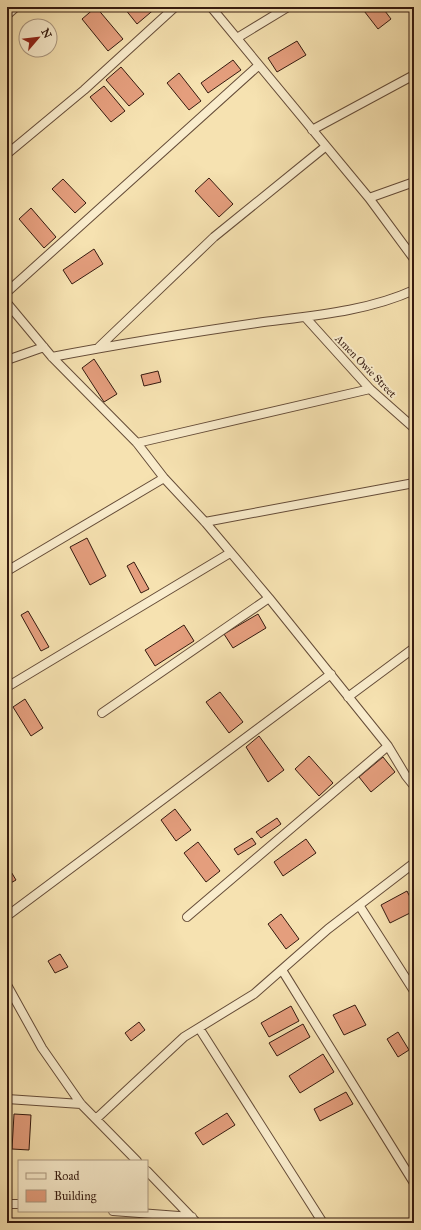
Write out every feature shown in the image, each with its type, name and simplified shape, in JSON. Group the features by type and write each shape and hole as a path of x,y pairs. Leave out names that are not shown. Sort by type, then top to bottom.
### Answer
{"street":[{"path":"7,15 16,7"},
{"path":"7,154 84,90 175,7"},
{"path":"211,7 325,147 369,198 414,259"},
{"path":"237,38 288,7"},
{"path":"7,292 259,66"},
{"path":"312,130 414,75"},
{"path":"99,348 214,237 325,147"},
{"path":"369,198 414,182"},
{"path":"52,357 138,340 305,317 387,301 414,290"},
{"path":"7,302 52,357 137,443 164,478 205,522 269,598 388,746 406,776 414,786"},
{"name":"Amen Owie Street","path":"305,317 370,388 410,418 414,428"},
{"path":"7,360 44,347"},
{"path":"137,443 370,388"},
{"path":"7,571 164,478"},
{"path":"205,522 414,482"},
{"path":"7,687 230,553"},
{"path":"102,713 269,598"},
{"path":"348,697 414,648"},
{"path":"7,916 331,674"},
{"path":"187,917 388,746"},
{"path":"406,776 414,771"},
{"path":"96,1119 184,1037 254,994 359,905 414,862"},
{"path":"359,905 414,991"},
{"path":"282,970 414,1183"},
{"path":"7,985 42,1048 81,1104 136,1160"},
{"path":"199,1028 323,1223"},
{"path":"7,1099 81,1104"},
{"path":"148,1172 195,1220"},
{"path":"7,1204 18,1204"},
{"path":"122,1212 195,1220"}],"building":[{"path":"96,7 123,39 108,51 82,19"},
{"path":"127,7 157,7 137,24 125,9"},
{"path":"336,7 346,7 339,11"},
{"path":"361,7 382,7 391,19 378,29"},
{"path":"297,41 306,55 277,72 268,58"},
{"path":"233,60 241,70 208,93 201,83"},
{"path":"121,67 144,94 129,106 106,80"},
{"path":"179,73 201,101 189,110 167,83"},
{"path":"104,86 125,111 111,122 90,97"},
{"path":"209,178 233,204 219,217 195,191"},
{"path":"63,179 86,203 75,213 52,189"},
{"path":"31,208 56,237 44,248 19,219"},
{"path":"94,249 103,264 72,284 63,270"},
{"path":"94,359 117,394 104,402 82,368"},
{"path":"158,371 161,382 144,386 141,375"},
{"path":"87,538 106,576 90,585 70,547"},
{"path":"134,562 149,589 141,593 127,566"},
{"path":"28,611 49,647 41,651 21,615"},
{"path":"258,614 266,628 233,648 224,634"},
{"path":"184,625 194,641 155,666 145,650"},
{"path":"220,692 243,722 229,733 206,702"},
{"path":"25,699 43,728 31,736 13,707"},
{"path":"259,736 284,770 268,782 246,747"},
{"path":"309,756 333,783 319,796 295,769"},
{"path":"383,757 395,772 371,792 359,777"},
{"path":"175,809 191,830 176,841 161,820"},
{"path":"277,818 281,824 261,838 256,832"},
{"path":"252,838 256,844 238,855 234,849"},
{"path":"306,839 316,853 283,876 274,862"},
{"path":"198,842 220,871 206,882 184,853"},
{"path":"7,865 16,880 7,885"},
{"path":"407,891 414,905 414,911 390,923 381,905"},
{"path":"281,914 299,939 286,949 268,924"},
{"path":"60,954 68,967 55,973 48,961"},
{"path":"355,1005 366,1025 344,1035 333,1015"},
{"path":"291,1006 299,1021 269,1037 261,1023"},
{"path":"139,1022 145,1030 131,1041 125,1033"},
{"path":"303,1024 310,1037 277,1056 269,1043"},
{"path":"398,1032 409,1050 398,1057 387,1039"},
{"path":"323,1054 334,1072 300,1093 289,1076"},
{"path":"346,1092 353,1104 320,1121 314,1109"},
{"path":"227,1113 235,1125 203,1145 195,1133"},
{"path":"14,1114 31,1115 29,1150 12,1149"},
{"path":"7,1220 22,1223 7,1223"}]}
